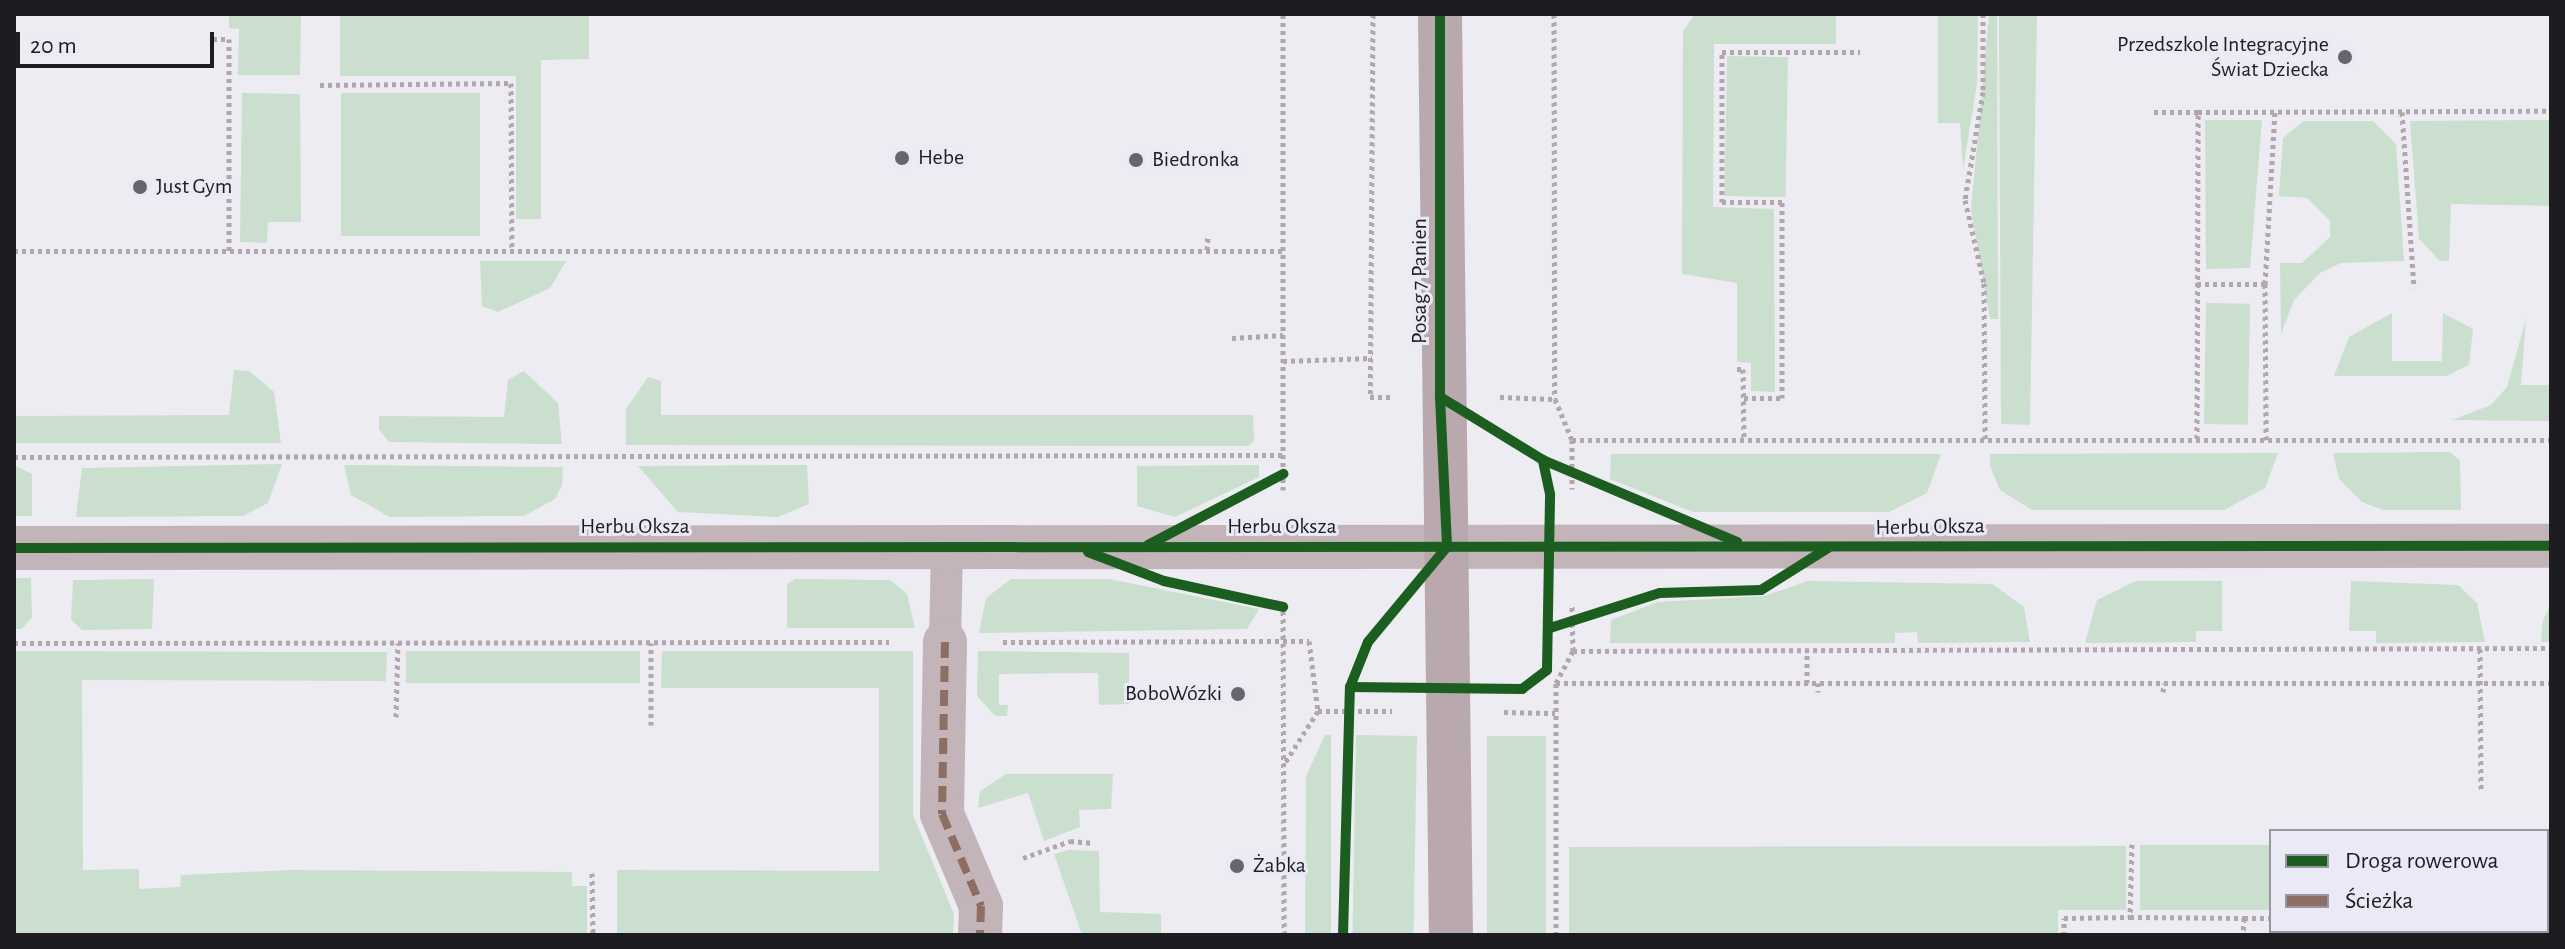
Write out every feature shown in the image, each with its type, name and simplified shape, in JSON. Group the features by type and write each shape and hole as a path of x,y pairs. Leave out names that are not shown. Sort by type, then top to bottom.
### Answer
{"street":[{"name":"Posag 7 Panien","path":"1440,14 1440,397 1447,547 1451,935"},
{"name":"Herbu Oksza","path":"14,548 2551,546"},
{"path":"945,642 942,814 981,906 980,935"}],"lane":[{"path":"945,642 947,547"}],"path":[{"path":"1283,14 1283,502"},
{"path":"1373,14 1370,397 1391,397"},
{"path":"1554,14 1555,399 1572,440 1572,506"},
{"path":"1983,14 1983,92 1965,200 1984,283 1985,439"},
{"path":"213,39 229,39 229,251"},
{"path":"1744,398 1782,398 1782,202 1722,202 1722,52 1860,52"},
{"path":"320,85 511,83 512,251"},
{"path":"2154,112 2551,111"},
{"path":"2197,439 2198,112"},
{"path":"2266,440 2265,284 2275,112"},
{"path":"2402,112 2414,288"},
{"path":"1207,250 1208,237"},
{"path":"14,251 1283,251"},
{"path":"2197,284 2265,284"},
{"path":"1232,338 1283,335"},
{"path":"1283,361 1372,358"},
{"path":"1737,369 1743,369 1744,440"},
{"path":"1486,397 1555,399"},
{"path":"1572,440 2551,440"},
{"path":"14,457 1283,455"},
{"path":"1558,464 1585,475"},
{"path":"1269,482 1283,474"},
{"path":"1556,935 1556,683 1573,651 1567,625 1572,588"},
{"path":"1283,595 1284,935"},
{"path":"1268,604 1283,607"},
{"path":"1567,625 1587,619"},
{"path":"14,643 1309,641 1318,711 1283,766"},
{"path":"396,717 398,643"},
{"path":"651,643 651,725"},
{"path":"1573,651 2551,648"},
{"path":"2480,649 2481,789"},
{"path":"1807,650 1807,683"},
{"path":"1556,683 2551,683"},
{"path":"1818,683 1818,692"},
{"path":"2163,692 2164,683"},
{"path":"1346,724 1349,699"},
{"path":"1318,711 1401,711"},
{"path":"1498,712 1555,713"},
{"path":"969,877 1070,841 1094,843"},
{"path":"2130,917 2132,844"},
{"path":"592,873 593,935"},
{"path":"2064,935 2064,918 2269,918"},
{"path":"2243,935 2244,918"}],"green space":[{"path":"229,14 301,14 300,75 238,75 239,29 229,28"},
{"path":"340,14 589,14 589,59 541,60 541,219 516,219 516,76 340,76"},
{"path":"1695,14 1836,14 1836,44 1714,44 1713,207 1774,209 1775,392 1751,391 1751,363 1737,362 1737,283 1682,274 1683,31"},
{"path":"1938,14 1978,14 1977,84 1963,170 1960,123 1938,123"},
{"path":"1989,14 1997,14 1998,319 1990,319 1971,210"},
{"path":"1999,14 2037,14 2030,425 2001,424"},
{"path":"1727,56 1788,57 1786,197 1725,196"},
{"path":"242,93 300,94 301,222 268,222 267,243 240,242"},
{"path":"341,93 480,93 480,236 341,236"},
{"path":"2205,120 2262,120 2250,268 2206,269"},
{"path":"2551,120 2551,206 2451,204 2449,261 2440,261 2419,239 2410,121"},
{"path":"2304,121 2373,121 2396,144 2404,261 2341,263 2320,273 2294,300 2281,334 2280,263 2302,263 2330,237 2330,221 2307,198 2279,196 2283,138"},
{"path":"480,261 566,261 550,288 498,312 482,306"},
{"path":"2206,303 2250,304 2248,425 2204,424"},
{"path":"2392,313 2392,361 2442,361 2443,313 2473,329 2469,365 2446,376 2334,376 2349,337"},
{"path":"2526,319 2521,385 2551,385 2551,421 2452,420 2491,405 2507,387"},
{"path":"234,370 249,371 274,392 281,443 14,443 14,416 229,415"},
{"path":"524,371 558,403 562,444 389,442 379,429 379,416 504,417 508,380"},
{"path":"648,377 661,381 661,415 1253,415 1254,440 1249,446 626,445 626,409"},
{"path":"2450,452 2460,461 2461,510 2383,510 2362,502 2339,479 2333,453"},
{"path":"2278,453 2265,488 2224,510 2032,510 2000,490 1990,466 1990,454"},
{"path":"1611,454 1941,454 1927,493 1889,512 1693,512 1610,479"},
{"path":"282,464 268,503 243,516 76,517 82,468"},
{"path":"14,465 32,474 32,516 14,516"},
{"path":"344,465 563,467 562,485 555,499 524,516 390,517 351,495"},
{"path":"807,465 809,504 778,517 678,512 638,466"},
{"path":"1259,465 1259,477 1175,517 1137,506 1137,466"},
{"path":"14,578 31,578 32,618 21,629 14,629"},
{"path":"154,579 152,629 82,630 71,620 73,580"},
{"path":"795,579 890,580 907,594 915,628 787,628 787,584"},
{"path":"1011,579 1109,579 1259,609 1247,629 979,633 986,598"},
{"path":"1808,581 1992,584 2024,607 2030,642 1918,643 1917,632 1895,633 1895,643 1610,643 1611,620 1658,602 1764,596"},
{"path":"2136,581 2222,581 2222,631 2196,631 2196,642 2085,643 2097,600"},
{"path":"2351,581 2458,585 2477,603 2485,642 2376,643 2376,631 2349,631"},
{"path":"2551,604 2551,642 2541,642 2543,620"},
{"path":"14,651 387,652 386,681 82,680 83,870 139,869 139,889 180,887 181,875 292,870 572,872 572,886 587,886 587,935 14,935"},
{"path":"406,651 640,651 640,683 406,683"},
{"path":"662,651 913,651 913,815 954,914 953,935 617,935 617,870 879,871 879,688 661,688"},
{"path":"978,651 1129,653 1129,704 1099,705 1098,673 999,674 999,705 1008,705 1007,716 995,716 977,696"},
{"path":"1325,735 1331,735 1331,935 1305,935 1306,776"},
{"path":"1356,735 1417,736 1414,935 1353,935"},
{"path":"1487,736 1546,736 1546,935 1487,935"},
{"path":"1006,774 1113,774 1111,809 1079,810 1080,827 1044,841 1028,793 978,808 980,791"},
{"path":"2140,845 2269,845 2269,910 2140,910"},
{"path":"2549,845 2551,845 2549,909"},
{"path":"2126,846 2126,910 2058,910 2058,935 1569,935 1569,847"},
{"path":"1069,850 1099,851 1100,912 1161,914 1161,935 1082,935 1054,854"}],"marked path":[{"path":"945,642 942,814 981,906 980,935"}],"cycle path":[{"path":"1440,14 1440,397 1447,547"},
{"path":"1350,687 1522,689 1547,670 1550,494 1543,460 1440,397"},
{"path":"1543,460 1737,542"},
{"path":"1148,545 1283,474"},
{"path":"14,548 2551,546"},
{"path":"1343,935 1350,687 1368,642 1447,547"},
{"path":"1550,628 1660,593 1761,590 1828,548"},
{"path":"1088,552 1164,581 1283,607"}],"place":[{"name":"Przedszkole Integracyjne Świat Dziecka","path":"2345,57"},
{"name":"Hebe","path":"902,158"},
{"name":"Biedronka","path":"1136,160"},
{"name":"Just Gym","path":"140,187"},
{"name":"BoboWózki","path":"1238,694"},
{"name":"Żabka","path":"1237,866"}]}
